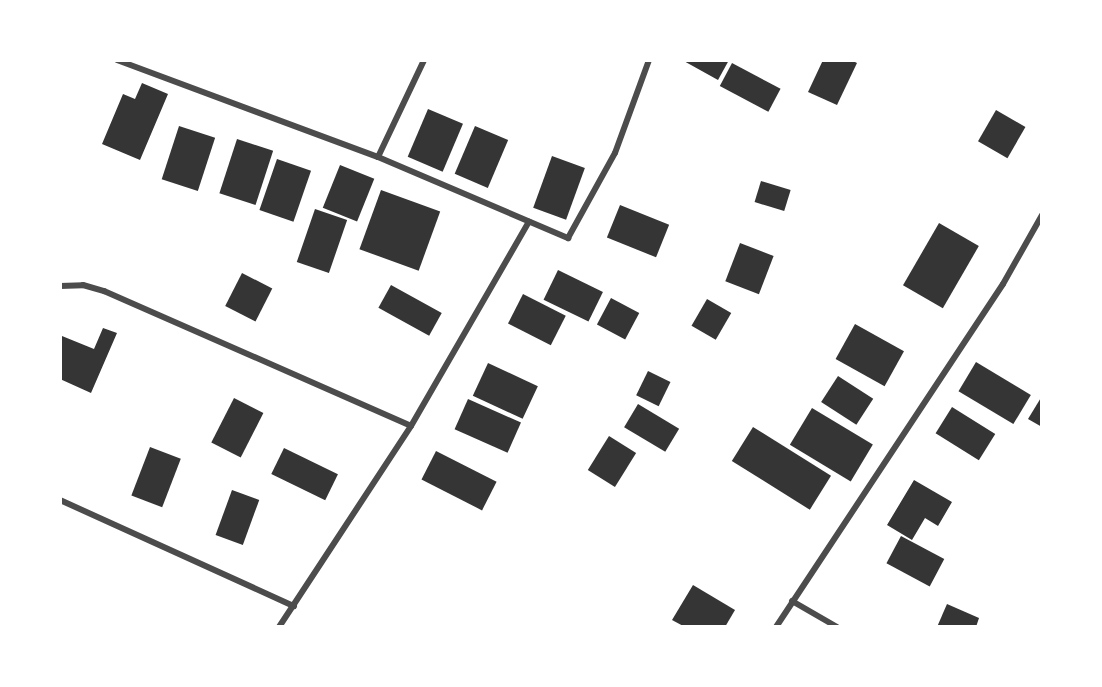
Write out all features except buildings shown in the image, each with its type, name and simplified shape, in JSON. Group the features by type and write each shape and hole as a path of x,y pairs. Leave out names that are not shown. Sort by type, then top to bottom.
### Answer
{"street":[{"path":"117,60 378,157 568,238 615,153 649,60"},
{"path":"378,157 424,60"},
{"path":"776,627 1003,284 1042,215"},
{"path":"279,627 411,426 529,222"},
{"path":"60,286 84,285 104,291 411,426"},
{"path":"60,500 294,606"},
{"path":"792,601 837,627"}]}
